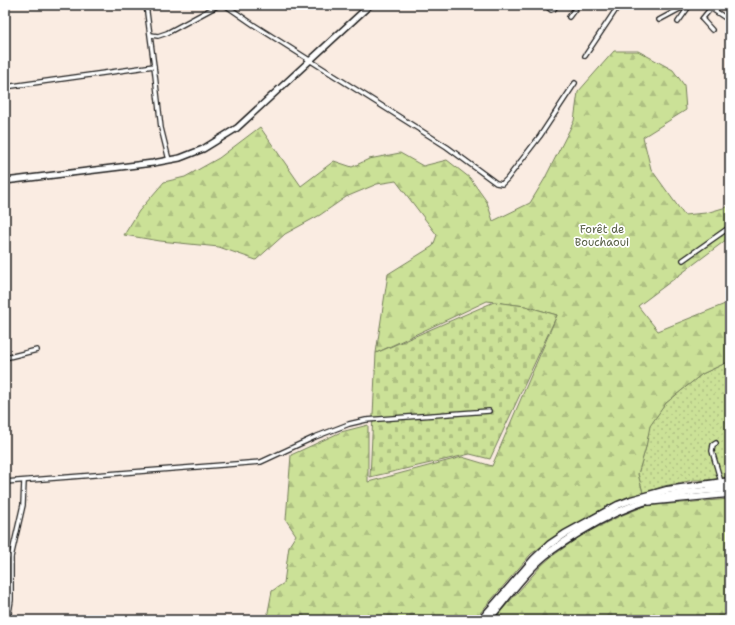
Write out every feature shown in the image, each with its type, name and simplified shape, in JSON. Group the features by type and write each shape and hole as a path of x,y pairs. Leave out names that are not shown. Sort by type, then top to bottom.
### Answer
{"highway":[{"path":"481,620 538,555 550,544 565,534 618,505 631,500 656,492 730,481"},
{"path":"488,620 532,568 549,552 612,514 637,504 671,495 730,489"}],"main road":[{"path":"5,181 153,163 169,160 203,149 237,128 370,5"},
{"path":"680,488 730,485"},
{"path":"637,504 730,494"}],"street":[{"path":"5,12 8,5"},
{"path":"146,5 161,128 169,160"},
{"path":"150,35 158,36 167,33 219,5"},
{"path":"225,5 309,61 447,147 496,184 502,184 507,180 540,136 575,83"},
{"path":"545,5 552,10 557,5"},
{"path":"569,17 578,5"},
{"path":"585,56 619,5"},
{"path":"659,20 688,5"},
{"path":"678,22 688,5"},
{"path":"706,5 724,17 730,18"},
{"path":"711,8 702,19 712,30"},
{"path":"5,87 154,66"},
{"path":"683,260 730,227"},
{"path":"5,358 37,350"},
{"path":"5,482 261,462 315,437 349,424 366,420 489,411"},
{"path":"716,443 713,445 712,451 721,482"},
{"path":"8,620 7,611 11,600 12,582 11,557 24,505 24,481"},
{"path":"5,556 11,557"}],"green space":[{"name":"Forêt de Bouchaoui","path":"614,51 638,51 673,70 684,85 686,110 643,137 651,169 684,215 706,213 730,206 730,237 638,306 658,331 730,302 730,361 702,374 666,403 650,426 646,447 638,474 643,493 611,504 559,534 531,554 474,620 269,620 268,612 272,591 284,583 289,546 296,535 286,520 291,455 341,432 368,425 368,482 462,457 492,466 557,315 525,306 487,301 376,353 388,274 433,246 437,235 396,181 377,184 346,197 320,215 285,234 256,260 219,247 160,241 124,235 139,211 164,182 185,177 219,158 260,127 301,186 334,161 352,167 369,159 400,153 423,166 447,160 470,178 487,202 493,221 530,203 544,180 574,121 578,92"},
{"path":"494,302 525,306 557,315 490,459 470,454 370,477 376,353"},
{"path":"730,361 730,477 715,480 694,480 664,486 643,493 638,474 646,447 649,426 666,403 702,374"},
{"path":"730,499 730,620 493,620 541,566 582,535 620,516 645,506"}]}
